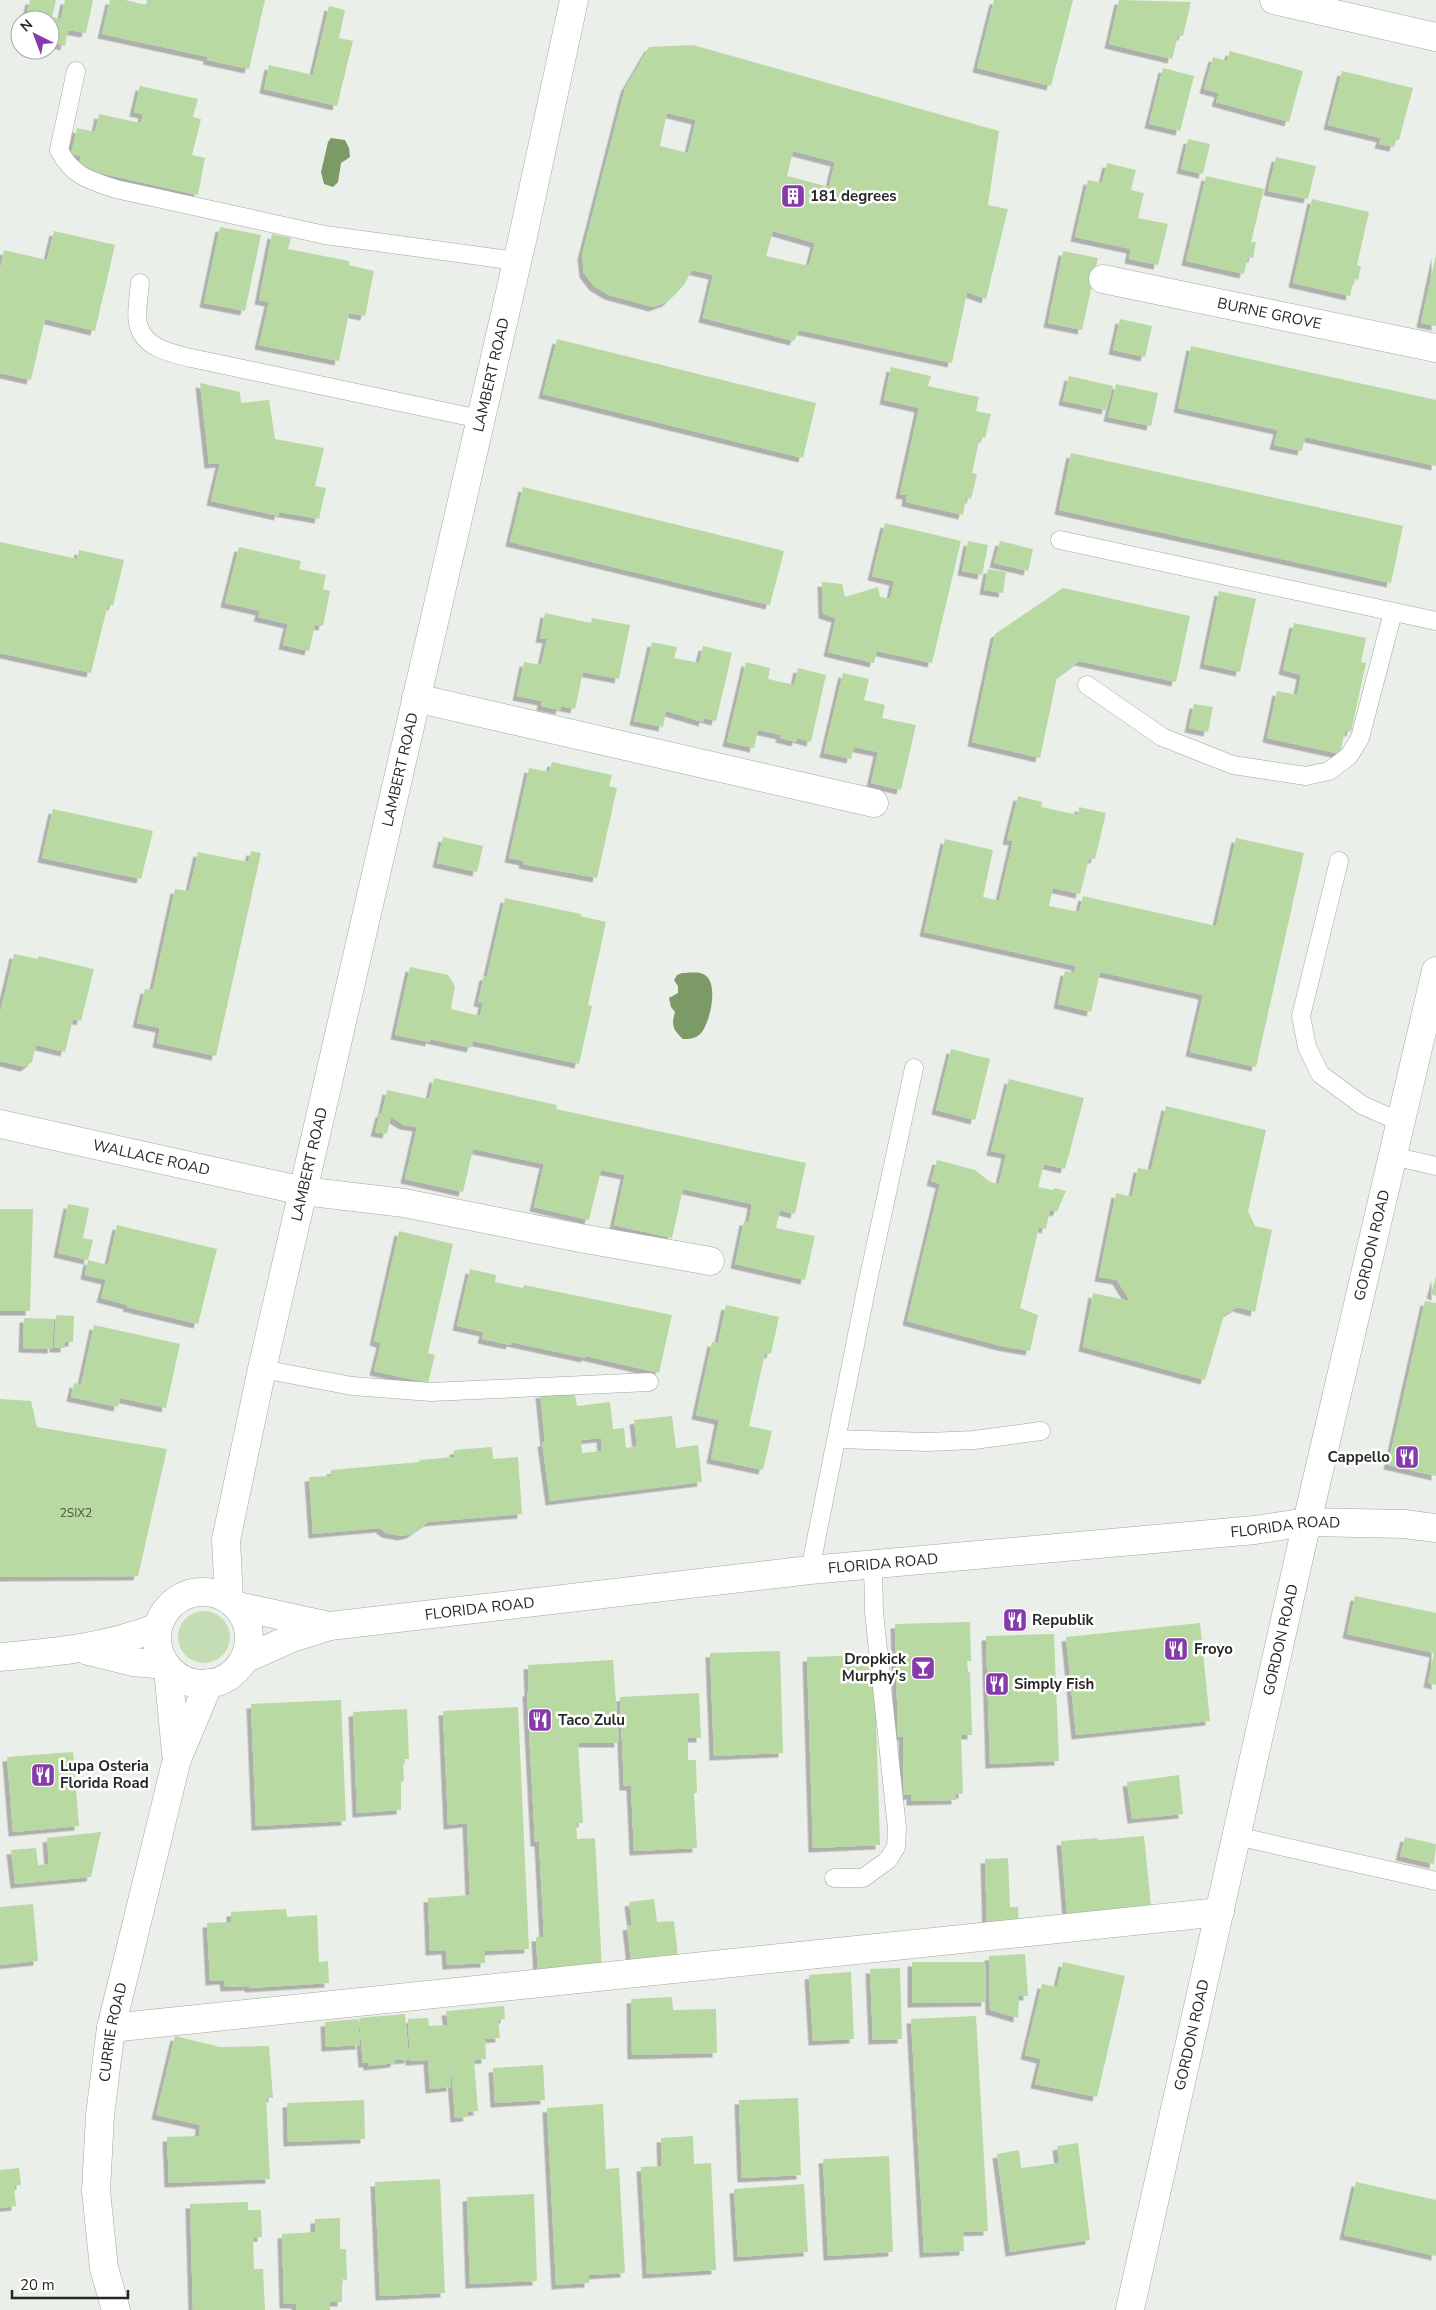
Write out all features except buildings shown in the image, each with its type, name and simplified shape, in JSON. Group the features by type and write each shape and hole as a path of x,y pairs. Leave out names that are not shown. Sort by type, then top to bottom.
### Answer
{"street":[{"name":"LAMBERT ROAD","path":"198,1592 226,1540 262,1369 517,261 574,0"},
{"path":"1274,0 1436,37"},
{"name":"BURNE GROVE","path":"1103,279 1436,348"},
{"path":"416,698 874,803"},
{"name":"GORDON ROAD","path":"1127,2310 1220,1912 1307,1522 1436,971"},
{"name":"WALLACE ROAD","path":"0,1124 303,1191 404,1204 710,1261"},
{"name":"FLORIDA ROAD","path":"245,1659 292,1638 330,1626 810,1570 1255,1530 1307,1522 1377,1523 1436,1528"},
{"name":"LAMBERT ROAD","path":"226,1540 233,1603"},
{"path":"81,1650 133,1662 167,1667 187,1681 209,1683 220,1681 230,1676 245,1659 250,1637 248,1626 233,1603 209,1592 198,1592 177,1600 165,1612 158,1627 158,1649 167,1667"},
{"name":"FLORIDA ROAD","path":"233,1603 330,1626"},
{"path":"0,1657 81,1650 128,1639 158,1627"},
{"name":"CURRIE ROAD","path":"167,1667 177,1759"},
{"name":"CURRIE ROAD","path":"116,2310 104,2268 96,2191 100,2115 111,2028 177,1759 209,1683"},
{"path":"111,2028 1220,1912"}],"lane":[{"path":"76,71 58,150 67,166 86,180 116,189 325,235 517,261"},
{"path":"140,283 138,326 146,338 161,350 211,363 480,420"},
{"path":"1060,540 1436,621"},
{"path":"1087,686 1162,737 1233,765 1306,776 1329,771 1349,756 1360,738 1393,612"},
{"path":"1339,861 1301,1016 1307,1048 1320,1074 1362,1105 1400,1122"},
{"path":"810,1570 866,1290 914,1068"},
{"path":"1392,1156 1436,1166"},
{"path":"262,1369 352,1386 431,1392 649,1382"},
{"path":"837,1439 927,1442 974,1440 1041,1431"},
{"path":"834,1878 863,1878 888,1860 896,1847 897,1828 874,1612 872,1564"},
{"path":"1236,1836 1436,1881"}],"shaded area":[{"path":"331,138 345,140 349,148 350,157 341,163 338,182 333,187 324,184 321,172 328,142"},
{"path":"682,973 703,974 712,986 712,1004 707,1021 701,1033 690,1039 683,1039 675,1030 673,1020 675,1012 671,1007 669,998 678,993 678,986 674,980 677,975"},
{"path":"199,1611 209,1611 223,1618 230,1632 230,1642 223,1656 209,1663 199,1663 189,1659 182,1652 178,1642 178,1632 182,1622 189,1615"}],"place":[{"name":"181 degrees","path":"793,196"},
{"name":"Cappello","path":"1407,1457"},
{"name":"Republik","path":"1015,1620"},
{"name":"Froyo","path":"1176,1649"},
{"name":"Dropkick Murphy's","path":"923,1668"},
{"name":"Simply Fish","path":"997,1684"},
{"name":"Taco Zulu","path":"540,1720"},
{"name":"Lupa Osteria Florida Road","path":"43,1775"}]}
